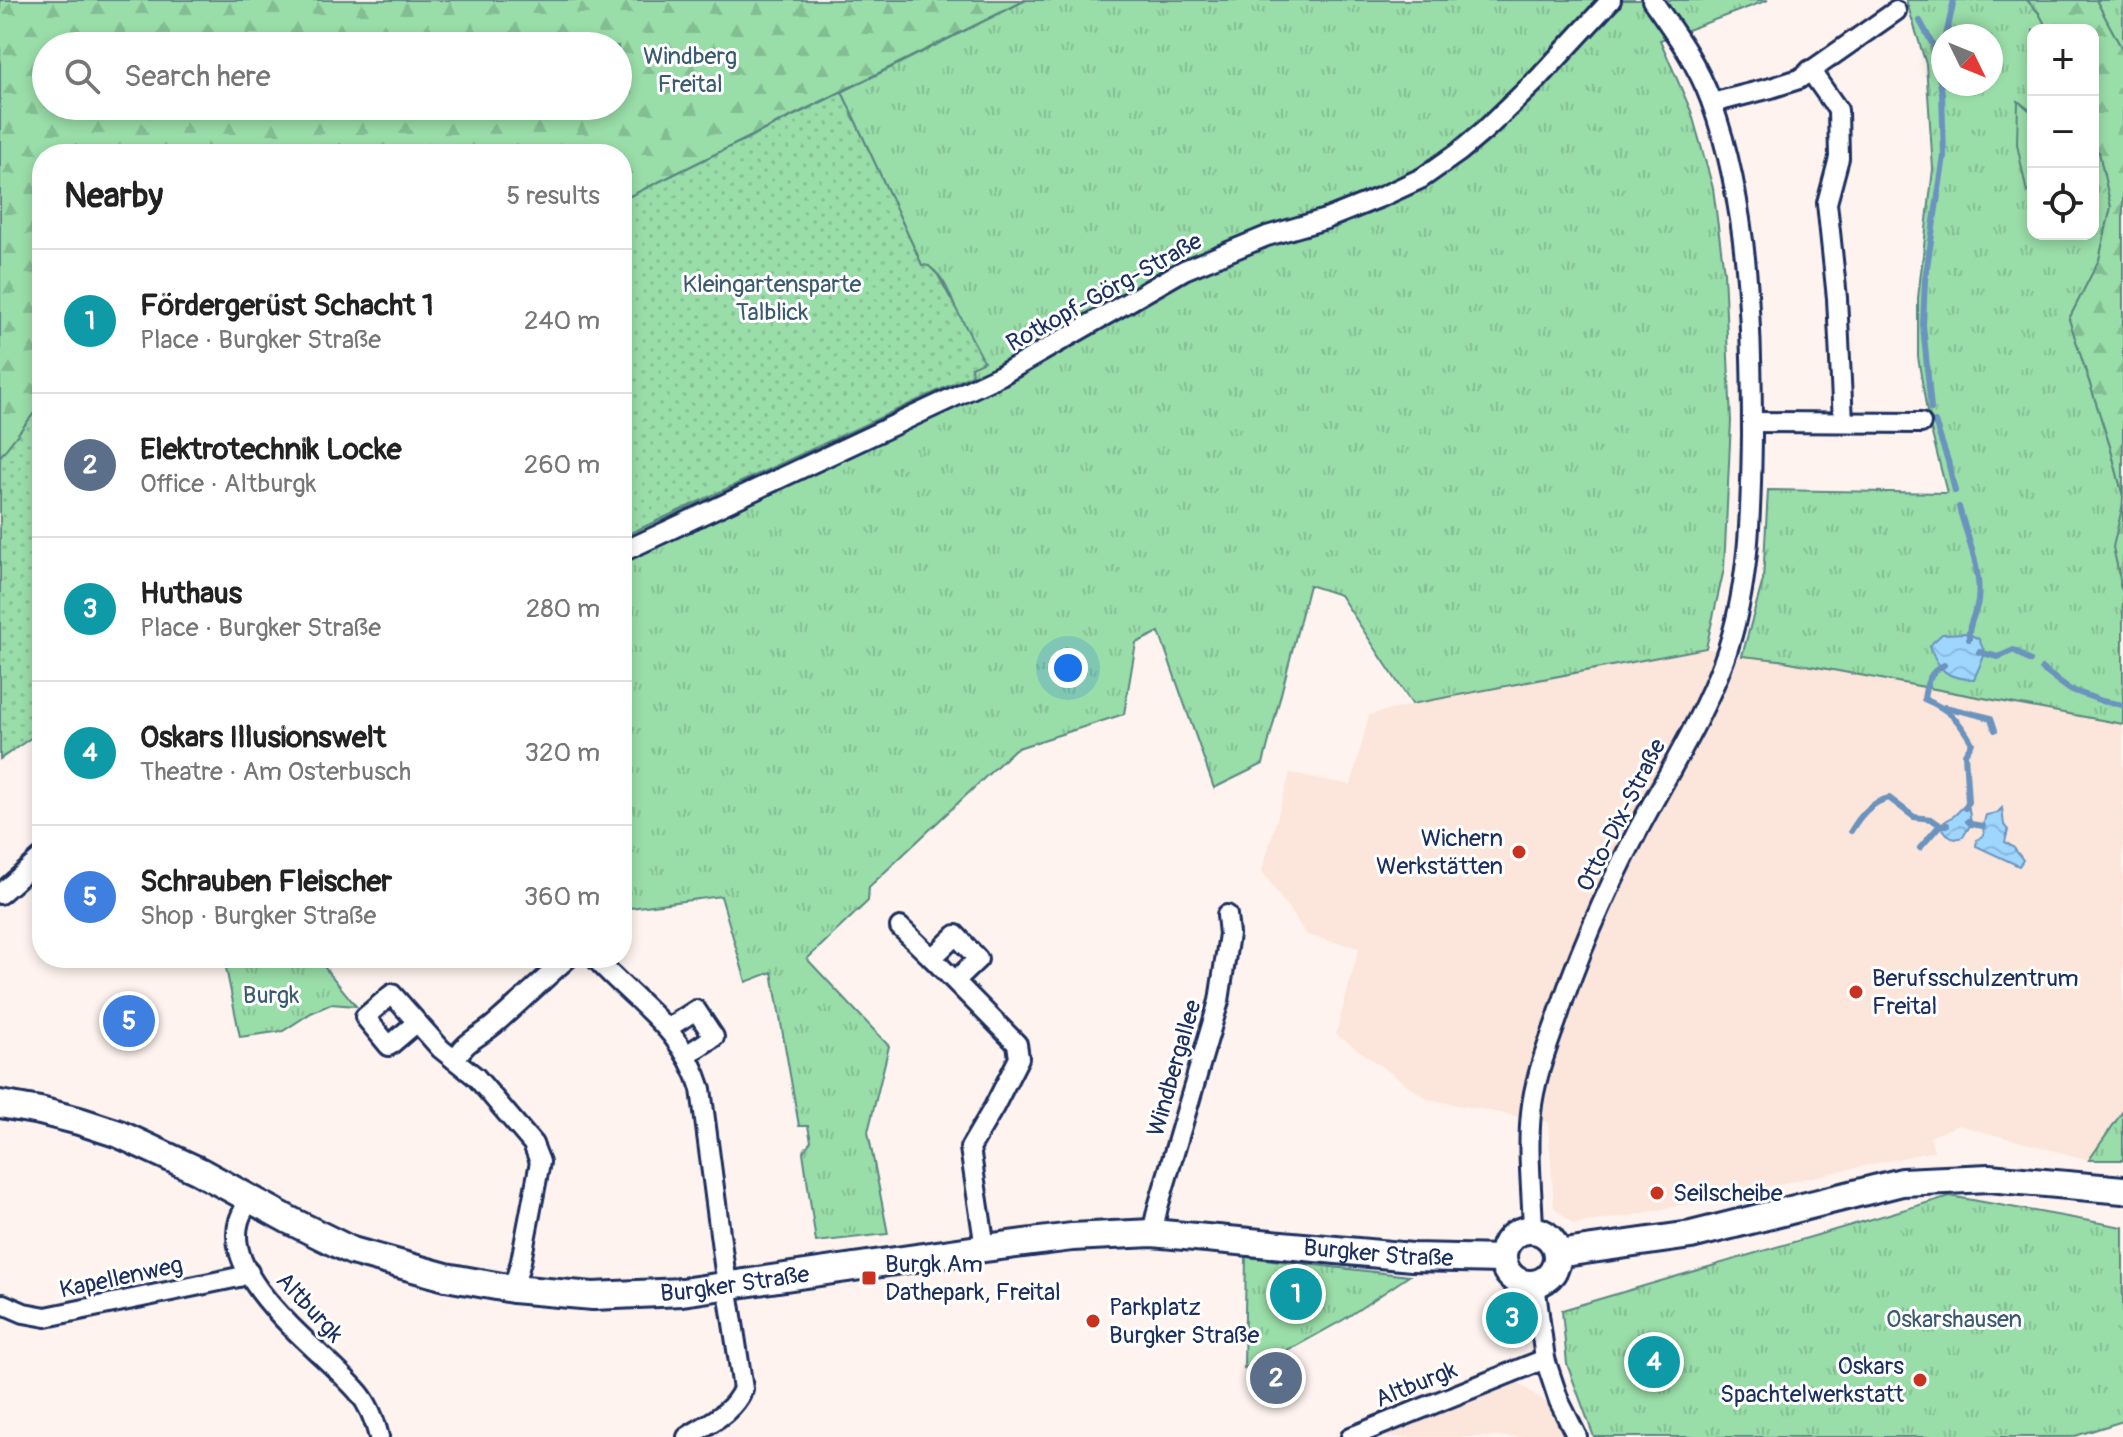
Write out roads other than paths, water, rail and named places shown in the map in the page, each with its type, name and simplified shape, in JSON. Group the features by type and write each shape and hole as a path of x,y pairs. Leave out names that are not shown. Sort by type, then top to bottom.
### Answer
{"main road":[{"name":"Burgker Straße","path":"0,1104 79,1121 119,1134 199,1171 352,1251 446,1277 513,1289 593,1296 641,1295 728,1287 1072,1237 1152,1233 1397,1256 1503,1259"},
{"path":"1557,1254 1691,1235 1902,1182 1989,1178 2123,1190"},
{"path":"1533,1230 1549,1238 1557,1254 1550,1277 1535,1284 1517,1281 1505,1268 1503,1259 1508,1241 1523,1231 1533,1230"}],"street":[{"name":"Rotkopf-Görg-Straße","path":"632,547 1001,375 1184,270 1267,236 1326,219 1422,178 1485,130 1538,79 1611,0"},
{"name":"Otto-Dix-Straße","path":"1533,1230 1531,1113 1547,1047 1569,982 1609,887 1709,696 1733,631 1751,501 1749,336 1739,216 1712,103 1693,61 1652,0"},
{"path":"1712,103 1799,79 1896,11"},
{"path":"1810,70 1838,110 1839,158 1827,203 1836,290 1843,422"},
{"path":"1752,422 1921,423"},
{"path":"0,894 32,866"},
{"name":"Windbergallee","path":"1152,1233 1219,1001 1229,934 1227,915"},
{"path":"900,927 1017,1044 1019,1058 970,1148 985,1248"},
{"path":"932,958 956,935 978,959 955,981"},
{"path":"455,1060 474,1037 493,1026 557,968"},
{"path":"605,968 668,1028 696,1073 701,1089 743,1389 737,1402 723,1415 687,1437"},
{"path":"668,1028 696,1010 714,1037 686,1055"},
{"path":"416,1023 441,1049 476,1077 533,1144 540,1162 513,1289"},
{"name":"Altburgk","path":"250,1199 238,1224 237,1240 249,1272 288,1324 358,1392 370,1409 379,1437"},
{"name":"Kapellenweg","path":"3,1304 24,1313 46,1317 239,1277 249,1272"},
{"path":"1535,1284 1545,1359 1559,1401 1577,1437"},
{"name":"Altburgk","path":"1351,1437 1545,1359"}],"water":[{"path":"1967,633 1979,639 1985,654 1974,679 1945,672 1929,646 1942,634"},
{"path":"1968,802 1971,824 1963,837 1955,839 1940,825"},
{"path":"2002,808 2004,825 2008,830 2005,842 2023,860 2019,866 1976,846 1977,840 1984,835 1986,815 1997,813"}],"waterway":[{"path":"1949,24 1954,0"},
{"path":"1920,21 1933,45 1942,93 1944,156 1925,280 1923,325 1931,409"},
{"path":"1935,422 1955,491"},
{"path":"1959,507 1973,554 1979,589 1969,639"},
{"path":"1979,652 1998,657 2014,650 2030,661"},
{"path":"1944,665 1929,679 1924,699 1952,716 1972,743 1965,754 1968,802 1965,808"},
{"path":"2042,669 2069,689 2123,705"},
{"path":"1945,707 1991,718 1995,730"},
{"path":"1851,831 1867,810 1889,798 1914,817 1947,825"},
{"path":"1968,821 1983,826"},
{"path":"1920,848 1940,825"}],"place":[{"name":"Wichern Werkstätten","path":"1519,852"},
{"name":"Berufsschulzentrum Freital","path":"1856,992"},
{"name":"Schrauben Fleischer","path":"129,1021"},
{"name":"Seilscheibe","path":"1657,1193"},
{"name":"Burgk Am Dathepark, Freital","path":"869,1278"},
{"name":"Fördergerüst Schacht 1","path":"1296,1294"},
{"name":"Huthaus","path":"1512,1318"},
{"name":"Parkplatz Burgker Straße","path":"1093,1321"},
{"name":"Oskars Illusionswelt","path":"1654,1362"},
{"name":"Elektrotechnik Locke","path":"1276,1378"},
{"name":"Oskars Spachtelwerkstatt","path":"1920,1380"}],"park label":[{"name":"Windberg Freital","path":"690,70"},
{"name":"Kleingartensparte Talblick","path":"772,298"},
{"name":"Burgk","path":"271,995"},
{"name":"Oskarshausen","path":"1954,1319"}]}
